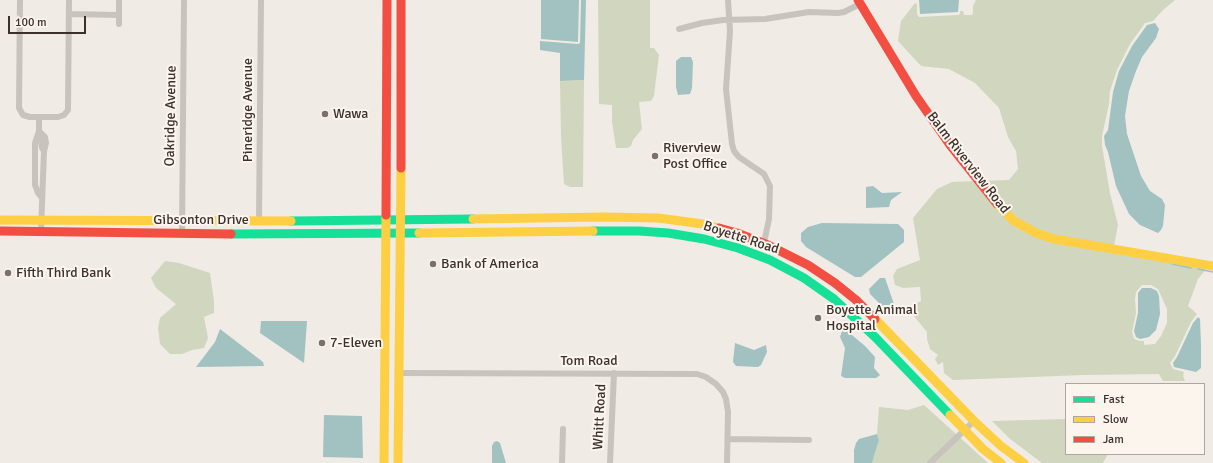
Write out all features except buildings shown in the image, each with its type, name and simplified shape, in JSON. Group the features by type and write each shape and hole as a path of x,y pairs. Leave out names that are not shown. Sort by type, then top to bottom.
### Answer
{"main road":[{"path":"398,463 401,233 401,0"},
{"path":"387,1 393,21 394,83 396,88 400,90"},
{"path":"384,463 387,1"},
{"name":"Balm Riverview Road","path":"859,2 916,96 950,145 988,194 1014,221 1036,233 1054,239 1213,265"},
{"name":"Boyette Road","path":"401,220 604,217 658,218 703,224 737,233 764,243 808,265 841,287 885,328 974,421 1001,446 1024,463"},
{"name":"Gibsonton Drive","path":"0,220 401,220"},
{"name":"Gibsonton Drive","path":"0,231 385,233"},
{"name":"Boyette Road","path":"385,233 654,232 698,238 738,248 783,267 811,283 834,299 875,337 983,449 1001,463"},
{"path":"384,399 389,413 391,438 390,463"}],"street":[{"path":"20,0 19,108 26,116 39,117 62,117 68,110 69,0"},
{"path":"119,0 119,24"},
{"name":"Oakridge Avenue","path":"182,233 184,0"},
{"name":"Pineridge Avenue","path":"259,220 261,0"},
{"path":"728,0 730,19 726,89 732,144 734,151 739,157 764,174 770,186 769,218 764,243"},
{"path":"679,29 709,21 730,19 765,19 809,12 838,13 844,12 859,2"},
{"path":"69,14 119,15"},
{"path":"39,117 39,131 35,143 35,185 42,198"},
{"path":"39,131 46,140 44,150 41,231"},
{"name":"Tom Road","path":"400,372 614,372 700,374 710,379 719,387 726,399 728,412 727,463"},
{"name":"Whitt Road","path":"610,463 614,372"},
{"path":"930,463 974,421"},
{"path":"562,463 563,430"},
{"path":"728,439 809,440"}],"green space":[{"path":"598,0 650,0 650,48 654,48 659,55 654,96 651,101 639,102 642,129 633,140 631,146 627,148 616,148 612,122 612,105 599,104"},
{"path":"976,0 1175,0 1153,21 1145,23 1130,44 1117,70 1110,91 1109,104 1102,136 1102,146 1110,193 1118,225 1114,246 1059,237 1026,225 1002,205 982,181 1009,180 1018,169 1016,151 1008,137 999,108 975,83 949,69 921,66 898,41 901,21 915,3 917,4 917,14 919,17 958,15 960,14 960,11 963,11 964,15 972,15 973,6"},
{"path":"584,80 583,187 570,187 564,184 560,81"},
{"path":"975,181 1024,230 1207,268 1198,279 1188,306 1197,314 1191,322 1175,356 1170,363 1173,369 1184,372 1183,376 1185,381 1163,381 1159,374 953,380 944,373 943,362 938,365 935,359 938,355 930,349 927,339 927,332 913,315 915,304 921,301 920,287 903,288 895,285 893,276 897,269 920,260 913,218 937,189 952,182","holes":["1142,285 1151,285 1158,289 1167,309 1167,323 1161,336 1155,344 1144,345 1144,341 1134,339 1132,332 1136,313 1135,299 1136,292"]},
{"path":"165,261 179,263 210,273 214,313 204,317 208,338 204,348 192,350 182,354 170,354 160,344 158,328 160,318 176,304 156,288 151,278"},
{"path":"924,405 988,463 872,463 879,440 877,434 879,407 908,410"},
{"path":"1065,419 1065,455 1107,455 1103,463 1042,463 1009,438 992,421"}],"water":[{"path":"541,0 579,0 578,42 541,39"},
{"path":"581,0 586,0 584,80 560,81 560,53 540,50 540,41 580,43"},
{"path":"919,0 959,0 958,12 920,14"},
{"path":"1155,23 1159,29 1156,38 1142,57 1136,71 1129,91 1125,116 1127,134 1141,176 1150,191 1162,199 1165,205 1163,226 1158,233 1140,225 1129,214 1116,186 1104,136 1108,130 1113,92 1119,71 1132,46 1147,25"},
{"path":"681,57 691,57 693,62 692,88 690,94 678,95 676,87 676,61"},
{"path":"873,186 882,193 902,192 891,200 889,207 866,208 866,187"},
{"path":"822,223 898,224 904,230 904,242 861,277 855,277 806,247 801,241 801,233 808,227"},
{"path":"880,278 885,278 895,307 895,312 893,314 890,314 870,294 869,289"},
{"path":"1142,288 1151,288 1157,291 1159,296 1160,314 1156,330 1149,337 1140,339 1136,337 1134,331 1138,313 1138,293"},
{"path":"1198,317 1200,319 1201,368 1196,372 1174,367 1173,363 1193,323"},
{"path":"261,321 307,321 304,363 260,333"},
{"path":"220,329 263,362 264,366 196,367 215,342"},
{"path":"846,330 865,346 875,357 874,368 880,375 876,378 845,378 841,376 845,348 840,337 842,331"},
{"path":"735,343 754,350 766,345 767,352 761,365 758,367 736,366 733,362"},
{"path":"324,415 362,416 363,458 323,457"},
{"path":"877,434 879,440 872,463 854,463 854,450 859,439"},
{"path":"497,441 500,443 506,463 492,463 492,446 494,442"}],"waterway":[{"path":"1172,264 1191,268"},
{"path":"1198,269 1213,272"}],"traffic: fast":[{"path":"291,221 473,219"},
{"path":"593,231 639,231 668,233 704,239 738,248 770,260 804,278 834,299 875,337 950,415"},
{"path":"231,234 419,233"}],"traffic: slow":[{"path":"398,463 401,168"},
{"path":"997,204 1014,221 1036,233 1054,239 1213,266"},
{"path":"384,463 386,215"},
{"path":"473,219 604,217 658,218 703,224 719,228"},
{"path":"0,220 291,221"},
{"path":"419,233 593,231"},
{"path":"875,319 974,421 1001,446 1024,463"},
{"path":"950,415 983,449 1001,463"}],"traffic: jam":[{"path":"386,215 387,0"},
{"path":"401,0 401,168"},
{"path":"858,0 916,96 950,145 997,204"},
{"path":"719,228 768,245 808,265 835,283 856,300 875,319"},
{"path":"0,231 231,234"}],"place":[{"name":"Wawa","path":"325,114"},
{"name":"Riverview Post Office","path":"655,156"},
{"name":"Bank of America","path":"433,264"},
{"name":"Fifth Third Bank","path":"8,273"},
{"name":"Boyette Animal Hospital","path":"818,318"},
{"name":"7-Eleven","path":"322,343"}]}
